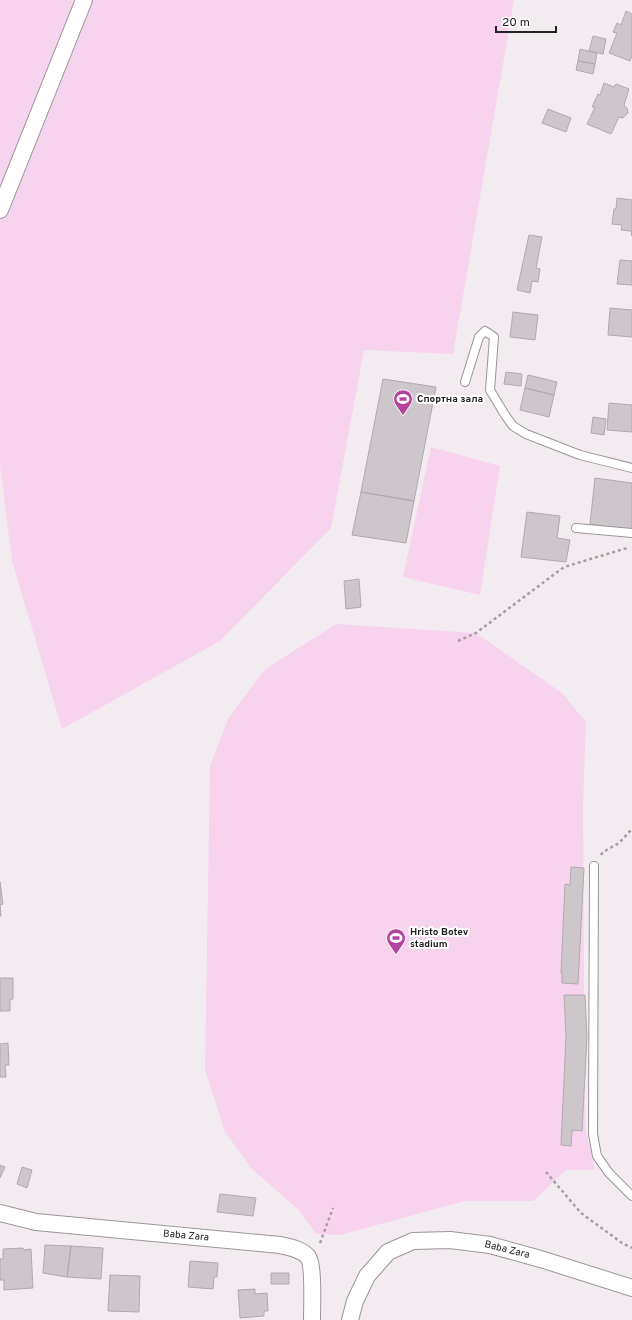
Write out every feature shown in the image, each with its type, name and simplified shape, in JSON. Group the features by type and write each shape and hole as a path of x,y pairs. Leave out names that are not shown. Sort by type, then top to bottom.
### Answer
{"street":[{"path":"0,210 84,0"},
{"name":"Baba Zara","path":"0,1213 36,1222 280,1245 297,1250 308,1257 311,1266"},
{"name":"Baba Zara","path":"350,1320 355,1301 367,1276 388,1252 413,1241 450,1240 490,1245 544,1260 632,1288"},
{"path":"311,1266 312,1320"}],"lane":[{"path":"465,382 479,337 485,332 494,337 490,390 505,416 513,426 526,434 580,456 632,468"},
{"path":"576,528 632,533"},
{"path":"594,866 593,1134 597,1156 609,1173 632,1196"}],"path":[{"path":"458,641 476,633 564,567 632,546"},
{"path":"594,866 603,852 619,843 632,829"},
{"path":"546,1172 581,1213 622,1243 632,1248"},
{"path":"311,1266 333,1208"}],"shaded area":[{"path":"0,0 514,0 453,354 364,350 331,528 220,641 62,729 12,561 0,466"},
{"path":"431,447 500,466 480,595 403,577"},
{"name":"Hristo Botev stadium","path":"336,624 476,633 562,693 586,722 583,805 585,1125 595,1170 566,1170 533,1201 465,1201 340,1235 316,1234 299,1210 252,1169 225,1132 205,1070 210,766 228,719 264,670"}],"building":[{"path":"626,11 632,14 632,56 630,61 609,53 617,33 613,32 617,23 621,25"},
{"path":"593,36 606,39 603,54 589,51"},
{"path":"580,49 597,53 595,64 578,61"},
{"path":"578,61 595,64 593,74 576,70"},
{"path":"604,83 614,87 616,84 629,89 624,105 627,108 628,113 623,118 619,117 611,134 587,124 595,107 592,107 598,94 600,95"},
{"path":"548,109 571,118 566,132 542,123"},
{"path":"617,198 632,200 632,236 631,231 621,230 622,225 612,224"},
{"path":"529,235 542,237 536,268 540,269 538,282 532,281 530,293 517,290"},
{"path":"620,260 632,261 632,285 617,284"},
{"path":"610,308 632,310 632,337 608,335"},
{"path":"513,312 538,315 535,340 510,337"},
{"path":"506,372 522,374 521,386 504,384"},
{"path":"528,375 557,382 554,395 525,388"},
{"path":"383,379 436,387 414,501 361,492"},
{"path":"525,388 554,395 549,417 520,410"},
{"path":"609,403 632,405 632,432 607,430"},
{"path":"593,417 606,419 604,435 591,433"},
{"path":"595,478 632,483 632,530 590,524"},
{"path":"361,492 414,501 406,543 352,535"},
{"path":"527,512 560,516 557,538 570,540 566,562 521,557"},
{"path":"359,579 361,607 346,609 344,581"},
{"path":"571,867 584,868 578,984 562,983 561,973 565,884 570,885"},
{"path":"0,882 3,904 0,905"},
{"path":"0,978 13,978 13,999 10,999 10,1011 0,1011"},
{"path":"564,995 585,995 587,1037 582,1131 572,1130 571,1146 561,1145 566,1036"},
{"path":"8,1043 9,1065 5,1065 6,1077 0,1077 0,1044"},
{"path":"0,1165 5,1167 0,1178"},
{"path":"22,1167 32,1170 27,1188 17,1184"},
{"path":"220,1194 256,1198 253,1216 217,1212"},
{"path":"45,1245 71,1246 67,1277 43,1273"},
{"path":"71,1246 103,1248 101,1279 67,1277"},
{"path":"23,1248 24,1250 31,1249 33,1288 4,1290 4,1280 0,1280 0,1259 3,1259 3,1249"},
{"path":"190,1261 218,1263 217,1277 214,1277 213,1289 188,1287"},
{"path":"271,1273 289,1273 289,1284 271,1284"},
{"path":"110,1275 140,1276 139,1312 108,1311"},
{"path":"255,1289 255,1294 267,1293 268,1311 264,1311 264,1316 240,1318 238,1290"}],"place":[{"name":"Спортна зала","path":"403,416"},
{"name":"Hristo Botev stadium","path":"396,955"}]}
